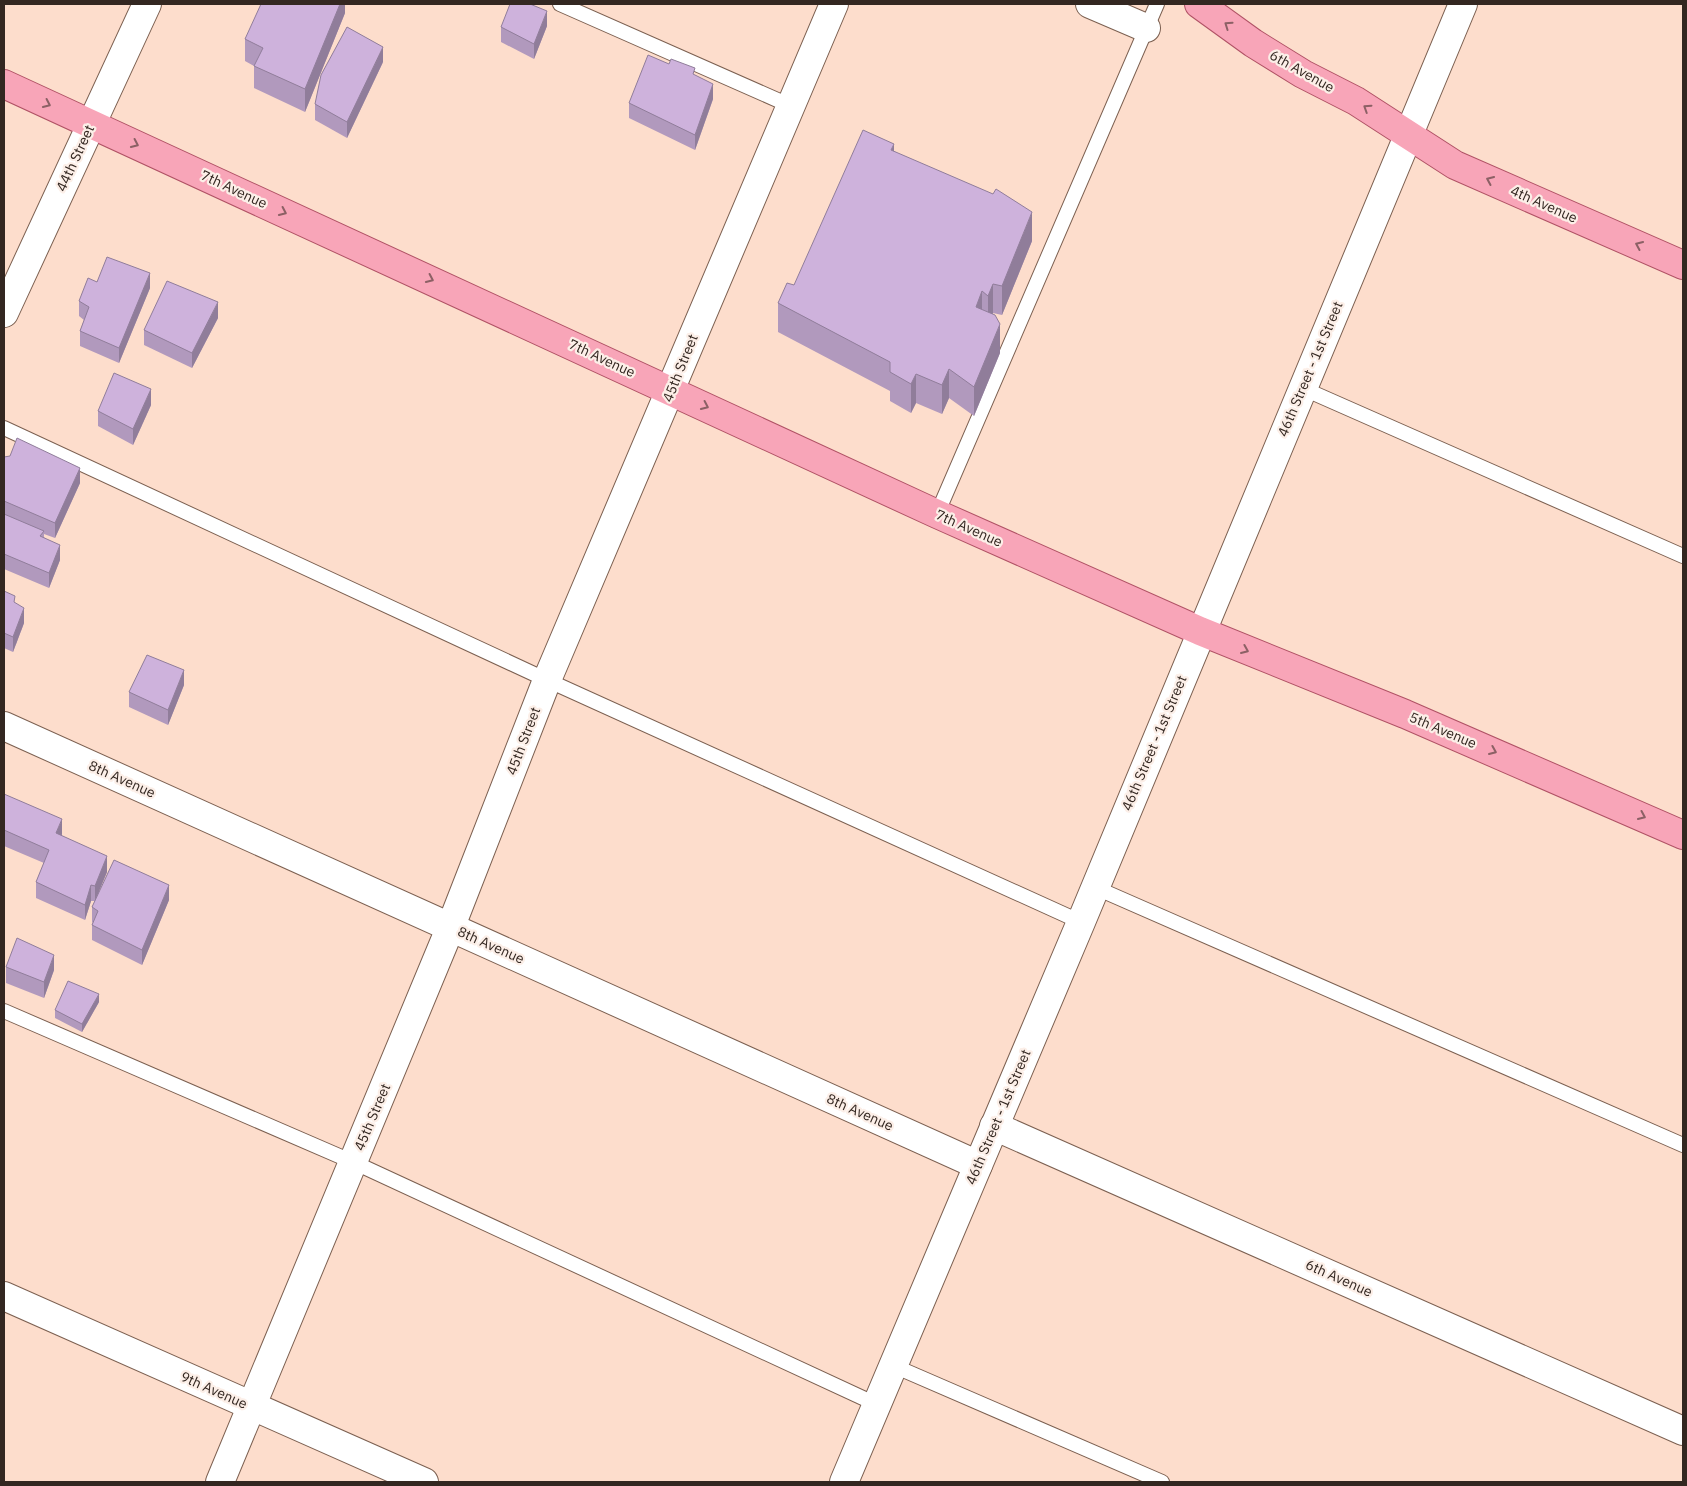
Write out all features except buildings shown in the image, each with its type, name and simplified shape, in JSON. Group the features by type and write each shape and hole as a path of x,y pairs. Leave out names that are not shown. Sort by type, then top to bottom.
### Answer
{"main road":[{"name":"6th Avenue","path":"1199,4 1254,43 1303,74 1356,101 1408,134"},
{"name":"7th Avenue","path":"4,84 937,514 1200,631"},
{"name":"4th Avenue","path":"1408,134 1455,165 1683,265"},
{"name":"5th Avenue","path":"1200,631 1405,714 1683,835"}],"street":[{"name":"44th Street","path":"4,313 147,4"},
{"name":"45th Street","path":"220,1482 451,926 547,680 834,4"},
{"path":"1090,4 1146,28"},
{"name":"46th Street - 1st Street","path":"844,1482 1081,922 1200,631 1464,4"},
{"name":"8th Avenue","path":"4,726 978,1165"},
{"name":"6th Avenue","path":"994,1126 1683,1431"},
{"name":"9th Avenue","path":"4,1296 424,1482"}],"lane":[{"path":"560,4 791,106"},
{"path":"937,514 1157,4"},
{"path":"1302,388 1683,556"},
{"path":"4,428 547,680 1081,922"},
{"path":"1094,887 1683,1144"},
{"path":"4,1011 353,1162 878,1405"},
{"path":"894,1366 1162,1482"}]}
